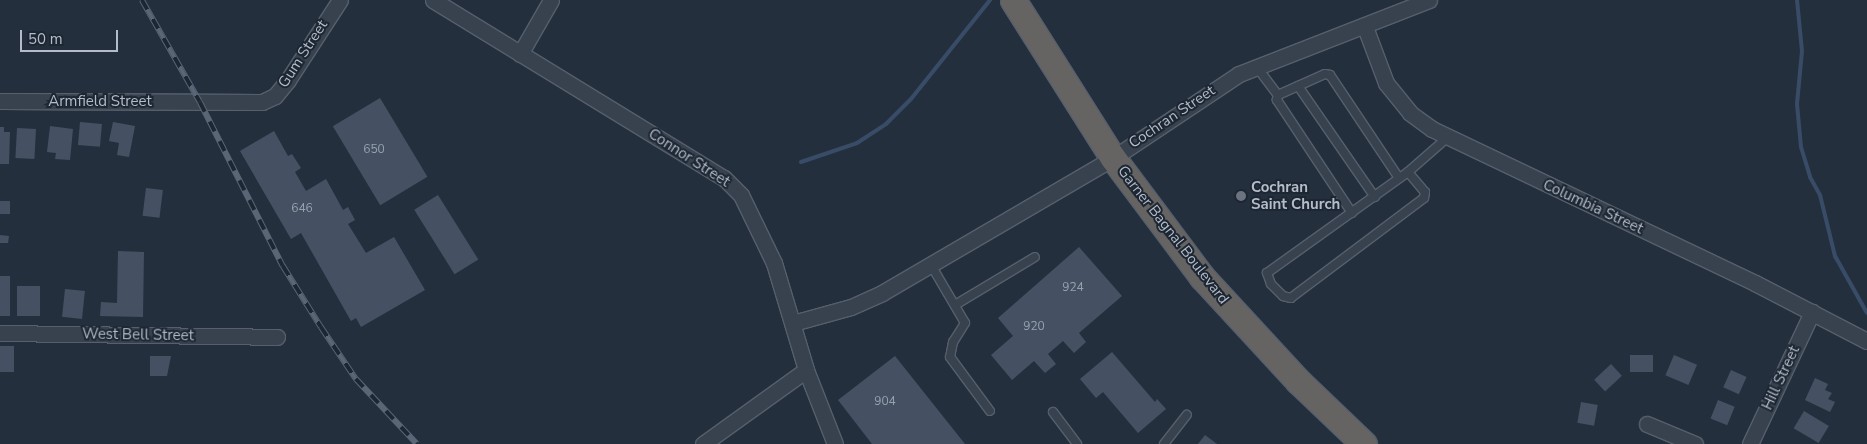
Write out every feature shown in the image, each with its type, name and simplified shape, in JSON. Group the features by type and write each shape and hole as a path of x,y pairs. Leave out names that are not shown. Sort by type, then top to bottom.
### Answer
{"highway":[{"name":"Garner Bagnal Boulevard","path":"1013,0 1113,158 1202,277 1298,381 1364,444"}],"street":[{"name":"Gum Street","path":"200,102 262,102 275,96 340,0"},
{"name":"Connor Street","path":"433,0 724,178 742,195 754,216 774,263 806,370 835,444"},
{"path":"520,54 551,0"},
{"name":"Cochran Street","path":"793,323 851,307 931,265 1113,158 1203,96 1256,66 1366,27 1429,0"},
{"name":"Columbia Street","path":"1366,27 1386,83 1410,113 1447,138 1812,312 1867,341"},
{"name":"Armfield Street","path":"0,101 200,102"},
{"name":"Hill Street","path":"1750,444 1812,312"},
{"name":"West Bell Street","path":"0,333 276,337"},
{"path":"703,444 806,370"},
{"path":"1647,424 1695,444"}],"lane":[{"path":"1256,66 1278,95 1277,100 1352,213"},
{"path":"1278,95 1325,74 1330,75 1399,178"},
{"path":"1298,86 1375,197"},
{"path":"1408,172 1425,192 1424,198 1291,298 1283,296 1271,284 1267,273 1375,197 1408,172 1447,138"},
{"path":"955,305 1035,257"},
{"path":"931,265 965,323 953,342 950,357 990,411"},
{"path":"1053,412 1077,444"},
{"path":"1164,444 1187,415"}],"building":[{"path":"380,98 427,177 380,205 333,126"},
{"path":"80,122 102,124 100,147 78,145"},
{"path":"113,122 135,126 129,157 117,155 119,143 109,141"},
{"path":"50,126 73,129 70,160 55,159 56,153 47,152"},
{"path":"0,127 4,127 4,132 10,132 9,164 0,164"},
{"path":"17,128 36,129 34,159 15,158"},
{"path":"274,131 288,156 292,154 301,168 295,172 306,191 326,179 343,210 348,207 355,220 348,224 366,253 394,237 425,290 361,327 356,318 351,321 301,233 291,239 240,151"},
{"path":"146,188 163,190 159,218 143,216"},
{"path":"438,195 478,259 455,274 414,210"},
{"path":"0,201 10,201 10,214 0,214"},
{"path":"0,235 9,236 8,243 0,243"},
{"path":"1079,247 1122,296 1079,333 1086,342 1074,353 1063,341 1048,354 1056,364 1045,373 1034,361 1012,380 991,355 1013,336 998,318"},
{"path":"118,251 144,252 143,317 100,316 101,302 117,303"},
{"path":"0,276 10,276 10,316 0,316"},
{"path":"17,286 40,286 40,316 17,316"},
{"path":"65,289 85,291 82,319 62,317"},
{"path":"0,346 14,346 14,372 0,372"},
{"path":"1112,352 1155,402 1157,399 1166,409 1138,433 1103,392 1096,398 1080,379"},
{"path":"1630,355 1653,355 1653,372 1630,372"},
{"path":"1674,355 1697,365 1688,385 1665,375"},
{"path":"150,356 171,356 167,376 150,376"},
{"path":"895,356 965,444 872,444 838,400"},
{"path":"1611,364 1622,376 1605,391 1594,380"},
{"path":"1731,370 1747,377 1739,394 1723,387"},
{"path":"1815,378 1828,384 1825,390 1832,393 1828,399 1835,402 1830,412 1805,400"},
{"path":"1718,400 1735,407 1727,425 1711,419"},
{"path":"1581,402 1598,405 1594,426 1577,423"},
{"path":"1804,411 1829,426 1819,443 1794,428"},
{"path":"1205,435 1217,444 1198,444"}],"waterway":[{"path":"801,162 857,143 886,124 911,99 990,0"},
{"path":"1797,0 1802,51 1797,104 1801,147 1810,177 1820,195 1835,256 1867,313"}],"railway":[{"path":"142,0 200,102 283,266 356,379 417,444"}],"place":[{"name":"Cochran Saint Church","path":"1241,196"}]}
